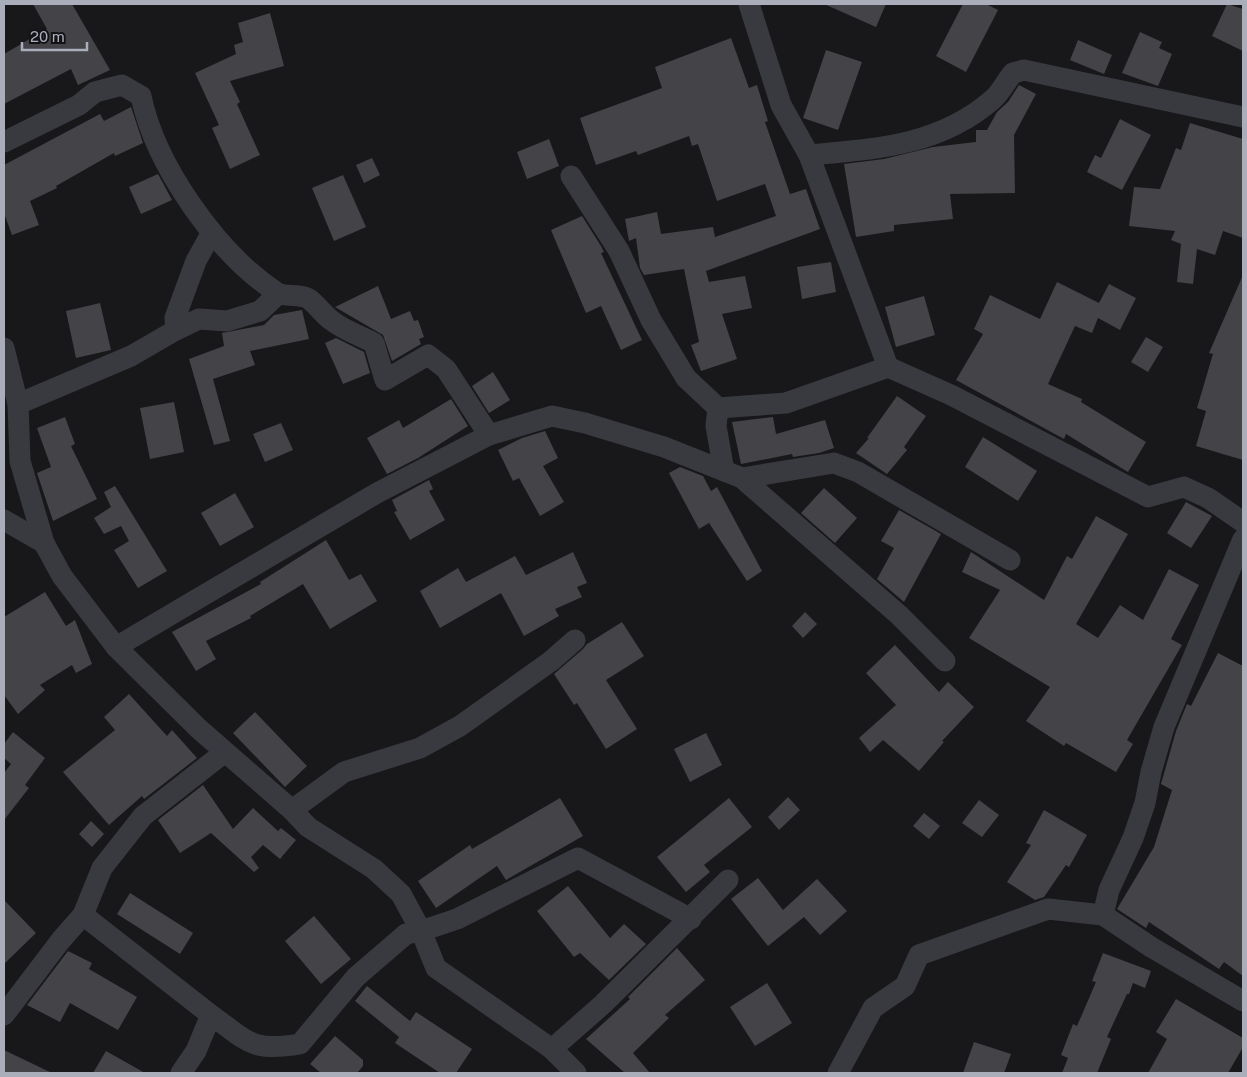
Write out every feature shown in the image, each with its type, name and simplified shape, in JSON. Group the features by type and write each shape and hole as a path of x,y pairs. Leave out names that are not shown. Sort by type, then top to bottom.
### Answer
{"street":[{"path":"749,4 782,105 809,155 888,367"},
{"path":"809,155 880,148 937,134 955,126 994,99 1013,73 1024,70 1243,117"},
{"path":"4,142 79,105 95,92 122,85 141,96 145,114 162,156 212,232 253,275 278,294 307,298 332,322 374,343 385,380 428,355 446,369 489,435"},
{"path":"571,176 619,252 651,320 686,378 718,408 786,403 888,367 951,395 1148,498 1184,487 1208,498 1243,522"},
{"path":"176,330 175,318 196,260 212,232"},
{"path":"18,404 131,356 199,319 227,321 260,311 278,294"},
{"path":"4,348 18,404 20,461 44,543 62,576 116,647 199,729 292,810 308,827 374,868 401,894 421,931 436,968 552,1048 576,1073"},
{"path":"718,408 716,426 733,475"},
{"path":"116,647 368,498 489,435 552,416 585,423 664,447 733,475 899,615 945,661"},
{"path":"733,475 834,463 858,472 1010,560"},
{"path":"4,520 44,543"},
{"path":"1103,915 1109,890 1133,838 1146,802 1151,772 1164,727 1243,538"},
{"path":"292,810 344,772 420,748 460,726 551,661 575,640"},
{"path":"4,1015 55,947 83,915 102,868 143,816 173,795 226,752"},
{"path":"83,915 211,1015 254,1046 274,1048 300,1044 356,977 406,934 457,919 578,858 691,919"},
{"path":"552,1048 603,1004 691,919 728,880"},
{"path":"838,1073 873,1008 905,986 919,955 1048,909 1103,915 1151,947 1243,1001"},
{"path":"181,1073 196,1051 211,1015"}],"building":[{"path":"33,4 72,4 110,70 78,85 71,69 4,104 4,54 47,29"},
{"path":"824,4 886,4 876,27"},
{"path":"963,4 986,4 998,10 966,72 936,56"},
{"path":"1227,4 1243,9 1243,51 1212,36"},
{"path":"270,13 284,66 230,81 240,102 237,104 260,155 230,169 212,128 219,125 195,73 236,54 234,45 243,42 238,23"},
{"path":"1140,32 1162,42 1159,48 1172,54 1158,86 1122,73"},
{"path":"731,38 749,88 757,85 768,121 765,122 790,194 806,189 820,229 706,271 709,282 745,276 752,308 722,314 737,359 701,371 691,345 699,342 684,269 644,275 640,268 636,238 629,241 625,219 657,212 661,234 713,227 715,237 776,216 765,184 717,201 698,144 692,146 689,136 638,155 636,151 596,165 580,118 662,88 655,67"},
{"path":"1078,40 1112,55 1104,74 1070,60"},
{"path":"826,50 862,62 838,130 803,118"},
{"path":"1019,85 1036,94 1014,135 1015,193 950,194 953,219 894,225 894,231 856,237 844,164 884,159 933,147 976,142 976,130 987,130 997,112 1008,102"},
{"path":"131,107 143,143 115,156 114,153 56,186 57,188 30,201 39,225 12,235 4,213 4,165 100,114 104,121"},
{"path":"1120,119 1151,135 1122,190 1087,172 1095,155 1101,158"},
{"path":"1190,123 1243,139 1243,238 1223,231 1215,255 1197,249 1193,284 1177,282 1181,244 1171,240 1175,231 1129,226 1134,187 1160,189 1176,148 1181,150"},
{"path":"549,139 559,166 527,179 517,152"},
{"path":"372,158 380,175 364,183 356,165"},
{"path":"158,174 172,200 141,214 129,187"},
{"path":"343,175 366,227 334,241 312,188"},
{"path":"582,216 604,252 601,253 642,340 621,350 601,306 586,313 551,230"},
{"path":"831,262 836,292 802,299 797,267"},
{"path":"1243,275 1243,460 1196,446 1206,411 1197,408 1213,354 1209,353"},
{"path":"1057,282 1099,303 1109,284 1136,298 1120,330 1098,318 1092,333 1075,326 1048,384 1082,399 1081,402 1146,442 1128,472 1066,434 1064,439 956,380 983,334 974,329 990,295 1040,319"},
{"path":"378,286 391,319 410,311 414,321 418,320 424,337 419,339 421,344 392,361 383,335 335,307"},
{"path":"924,296 935,335 896,347 885,307"},
{"path":"100,303 111,350 76,358 66,311"},
{"path":"302,310 309,339 250,351 255,365 213,379 230,441 214,445 189,359 224,346 222,333 264,325 274,315"},
{"path":"1146,337 1163,347 1148,372 1131,362"},
{"path":"336,338 364,352 370,373 343,384 325,343"},
{"path":"493,372 510,400 489,413 472,386"},
{"path":"897,396 926,416 904,447 907,450 887,474 856,453 869,438 867,438"},
{"path":"451,399 468,426 418,458 387,474 367,438 399,420 403,428"},
{"path":"174,402 184,452 150,459 140,408"},
{"path":"65,417 75,444 71,446 97,499 53,521 37,473 51,467 37,428"},
{"path":"773,417 776,434 825,420 834,448 819,453 793,457 792,454 741,464 732,422"},
{"path":"281,423 293,450 265,462 253,434"},
{"path":"545,431 558,458 543,466 564,502 540,516 519,478 513,481 498,450 522,438"},
{"path":"983,437 1037,471 1018,501 965,467"},
{"path":"680,467 703,476 711,491 717,487 762,571 747,581 709,523 699,529 669,473"},
{"path":"429,480 433,489 429,491 445,520 410,540 394,512 397,511 392,500"},
{"path":"115,486 167,571 138,588 114,550 129,541 121,526 104,534 94,518 111,507 104,492"},
{"path":"824,488 857,518 835,543 801,513"},
{"path":"235,493 254,527 220,546 201,513"},
{"path":"1186,502 1212,516 1191,548 1167,533"},
{"path":"899,510 941,534 904,602 877,579 894,548 881,541"},
{"path":"1096,516 1128,534 1076,624 1098,638 1120,605 1143,620 1169,569 1199,585 1171,639 1182,645 1127,740 1133,744 1116,772 1066,743 1064,746 1026,721 1050,687 969,638 1000,590 962,572 971,552 1044,600 1067,556 1072,559"},
{"path":"326,540 349,580 361,574 377,601 330,629 303,584 250,616 251,618 206,641 216,659 196,671 172,632 261,584 260,582"},
{"path":"573,552 587,583 577,587 582,597 555,609 559,616 524,636 501,593 440,628 420,591 458,568 466,582 515,556 526,575"},
{"path":"45,592 66,626 75,620 92,664 76,673 72,665 40,685 45,690 18,714 4,695 4,617"},
{"path":"805,612 817,624 803,638 792,626"},
{"path":"622,622 644,656 606,680 637,729 606,749 577,703 574,705 554,674 587,644"},
{"path":"895,645 939,692 948,682 974,707 942,741 944,742 919,771 883,740 870,752 859,738 896,705 866,673"},
{"path":"1218,653 1243,666 1243,976 1224,962 1219,969 1149,922 1146,928 1117,909 1154,847 1172,790 1161,784 1176,731 1187,704 1191,706"},
{"path":"129,694 167,736 172,730 197,758 144,799 142,796 109,825 63,772 115,730 104,717"},
{"path":"255,712 307,766 285,787 233,733"},
{"path":"13,732 45,758 25,785 29,788 4,820 4,773 11,764 4,758 4,744"},
{"path":"706,733 722,765 690,782 674,749"},
{"path":"203,785 233,829 253,808 278,831 281,828 296,840 280,859 263,845 251,857 259,868 254,872 211,833 180,853 158,820"},
{"path":"788,797 800,810 779,830 768,817"},
{"path":"560,798 583,836 506,880 497,866 436,908 418,881 470,845 472,849"},
{"path":"729,798 752,827 704,865 710,872 686,892 657,857"},
{"path":"979,800 999,815 982,837 962,823"},
{"path":"1044,810 1087,835 1069,867 1066,865 1044,897 1035,900 1007,882 1031,845 1026,843"},
{"path":"924,813 940,826 929,839 913,826"},
{"path":"91,821 104,834 92,847 79,834"},
{"path":"758,878 783,910 817,879 847,911 820,935 804,917 768,946 731,899"},
{"path":"568,886 610,938 624,924 646,944 609,980 580,953 574,957 537,911"},
{"path":"130,893 193,933 180,954 117,914"},
{"path":"4,900 36,933 4,964"},
{"path":"314,916 351,959 321,984 285,941"},
{"path":"677,948 705,980 665,1015 669,1018 633,1053 650,1073 625,1073 586,1039 630,999 628,997"},
{"path":"68,951 92,963 89,969 137,997 118,1030 70,1003 60,1022 27,1005"},
{"path":"1103,953 1151,971 1145,988 1133,983 1129,994 1127,994 1107,1037 1111,1039 1097,1073 1062,1073 1068,1058 1061,1055 1073,1024 1077,1026 1096,982 1092,981"},
{"path":"767,983 792,1023 755,1046 730,1007"},
{"path":"367,986 410,1021 416,1012 472,1049 456,1073 440,1073 395,1043 399,1037 355,1001"},
{"path":"1176,999 1243,1038 1243,1047 1228,1073 1148,1073 1167,1039 1156,1032"},
{"path":"335,1036 363,1060 363,1066 357,1073 321,1073 310,1064"},
{"path":"974,1042 1011,1054 1004,1073 963,1073"},
{"path":"4,1050 52,1073 4,1073"},
{"path":"106,1051 145,1073 93,1073"}]}
